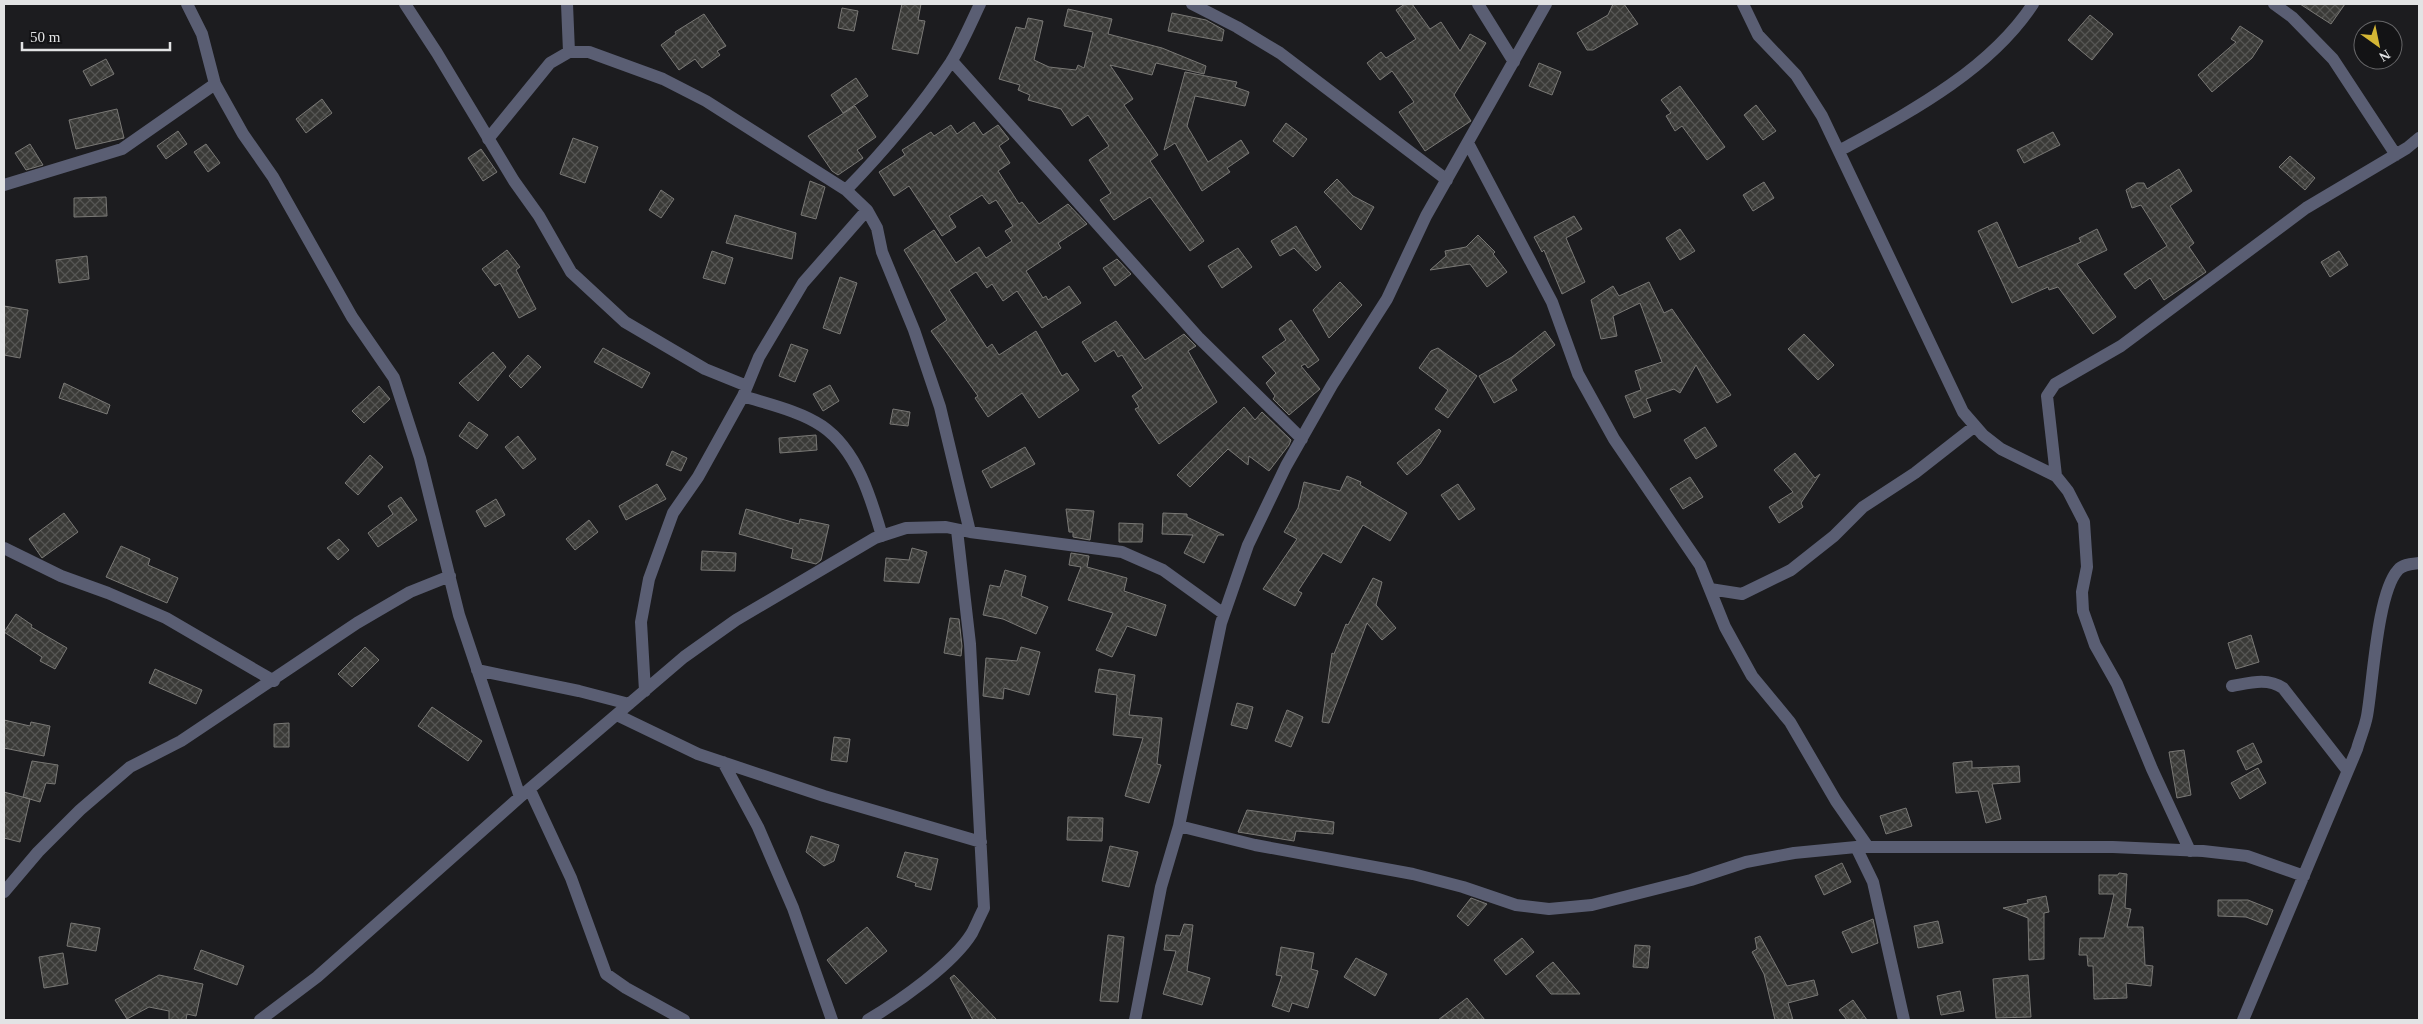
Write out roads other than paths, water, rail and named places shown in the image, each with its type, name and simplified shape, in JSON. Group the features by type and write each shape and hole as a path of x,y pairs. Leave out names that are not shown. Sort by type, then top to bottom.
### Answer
{"street":[{"path":"188,4 202,34 215,84 243,134 273,177 352,316 394,378 420,458 459,615 477,670 525,793 571,878 606,974 626,988 684,1020"},
{"path":"405,4 437,53 488,139 539,216 571,272 593,296 625,322 745,391 821,426 837,440 869,493 882,536"},
{"path":"567,4 569,52"},
{"path":"846,190 897,135 952,60 980,4"},
{"path":"1192,4 1237,27 1280,53 1447,180"},
{"path":"1478,4 1514,62"},
{"path":"1135,1020 1161,887 1179,826 1224,614 1248,545 1302,439 1332,386 1387,299 1426,216 1546,4"},
{"path":"1742,4 1758,35 1796,75 1822,116 1963,412 1975,426 2001,449 2056,476 2068,491 2084,522 2087,567 2082,592 2083,611 2095,645 2117,684 2152,769 2190,851"},
{"path":"1839,151 1887,125 1986,59 2022,20 2033,4"},
{"path":"2274,4 2292,17 2333,59 2396,154"},
{"path":"488,139 550,62 569,52 589,52 663,79 706,101 846,190 866,210 877,228 882,252 914,330 940,407 963,531 984,908 971,934 919,986 868,1020"},
{"path":"952,60 1198,337 1302,439"},
{"path":"4,185 122,149 215,84"},
{"path":"2056,476 2047,396 2055,384 2121,346 2306,208 2419,138"},
{"path":"1468,143 1552,302 1578,374 1614,439 1700,565 1725,627 1752,676 1790,722 1862,847 1873,882 1904,1020"},
{"path":"645,691 641,622 649,579 672,513 698,477 745,391 759,358 804,283 866,210"},
{"path":"1710,589 1742,594 1791,570 1834,536 1863,507 1915,473 1975,426"},
{"path":"260,1020 316,977 525,793 684,657 736,620 818,571 882,536 906,528 946,527 963,531 1122,552 1163,570 1224,614"},
{"path":"4,548 61,576 108,593 166,618 274,681"},
{"path":"2243,1020 2304,876 2367,717 2376,646 2389,589 2396,571 2402,566 2419,563"},
{"path":"4,892 38,852 80,810 130,767 181,741 274,681 357,623 410,592 450,576"},
{"path":"477,670 579,691 630,704"},
{"path":"2232,686 2263,681 2271,682 2283,688 2347,770"},
{"path":"617,715 698,754 898,819 981,842"},
{"path":"723,762 758,827 793,908 832,1020"},
{"path":"1179,826 1255,845 1413,874 1463,887 1516,905 1549,909 1592,905 1691,880 1746,862 1794,853 1862,847 2113,847 2190,851 2247,856 2304,876"}]}
